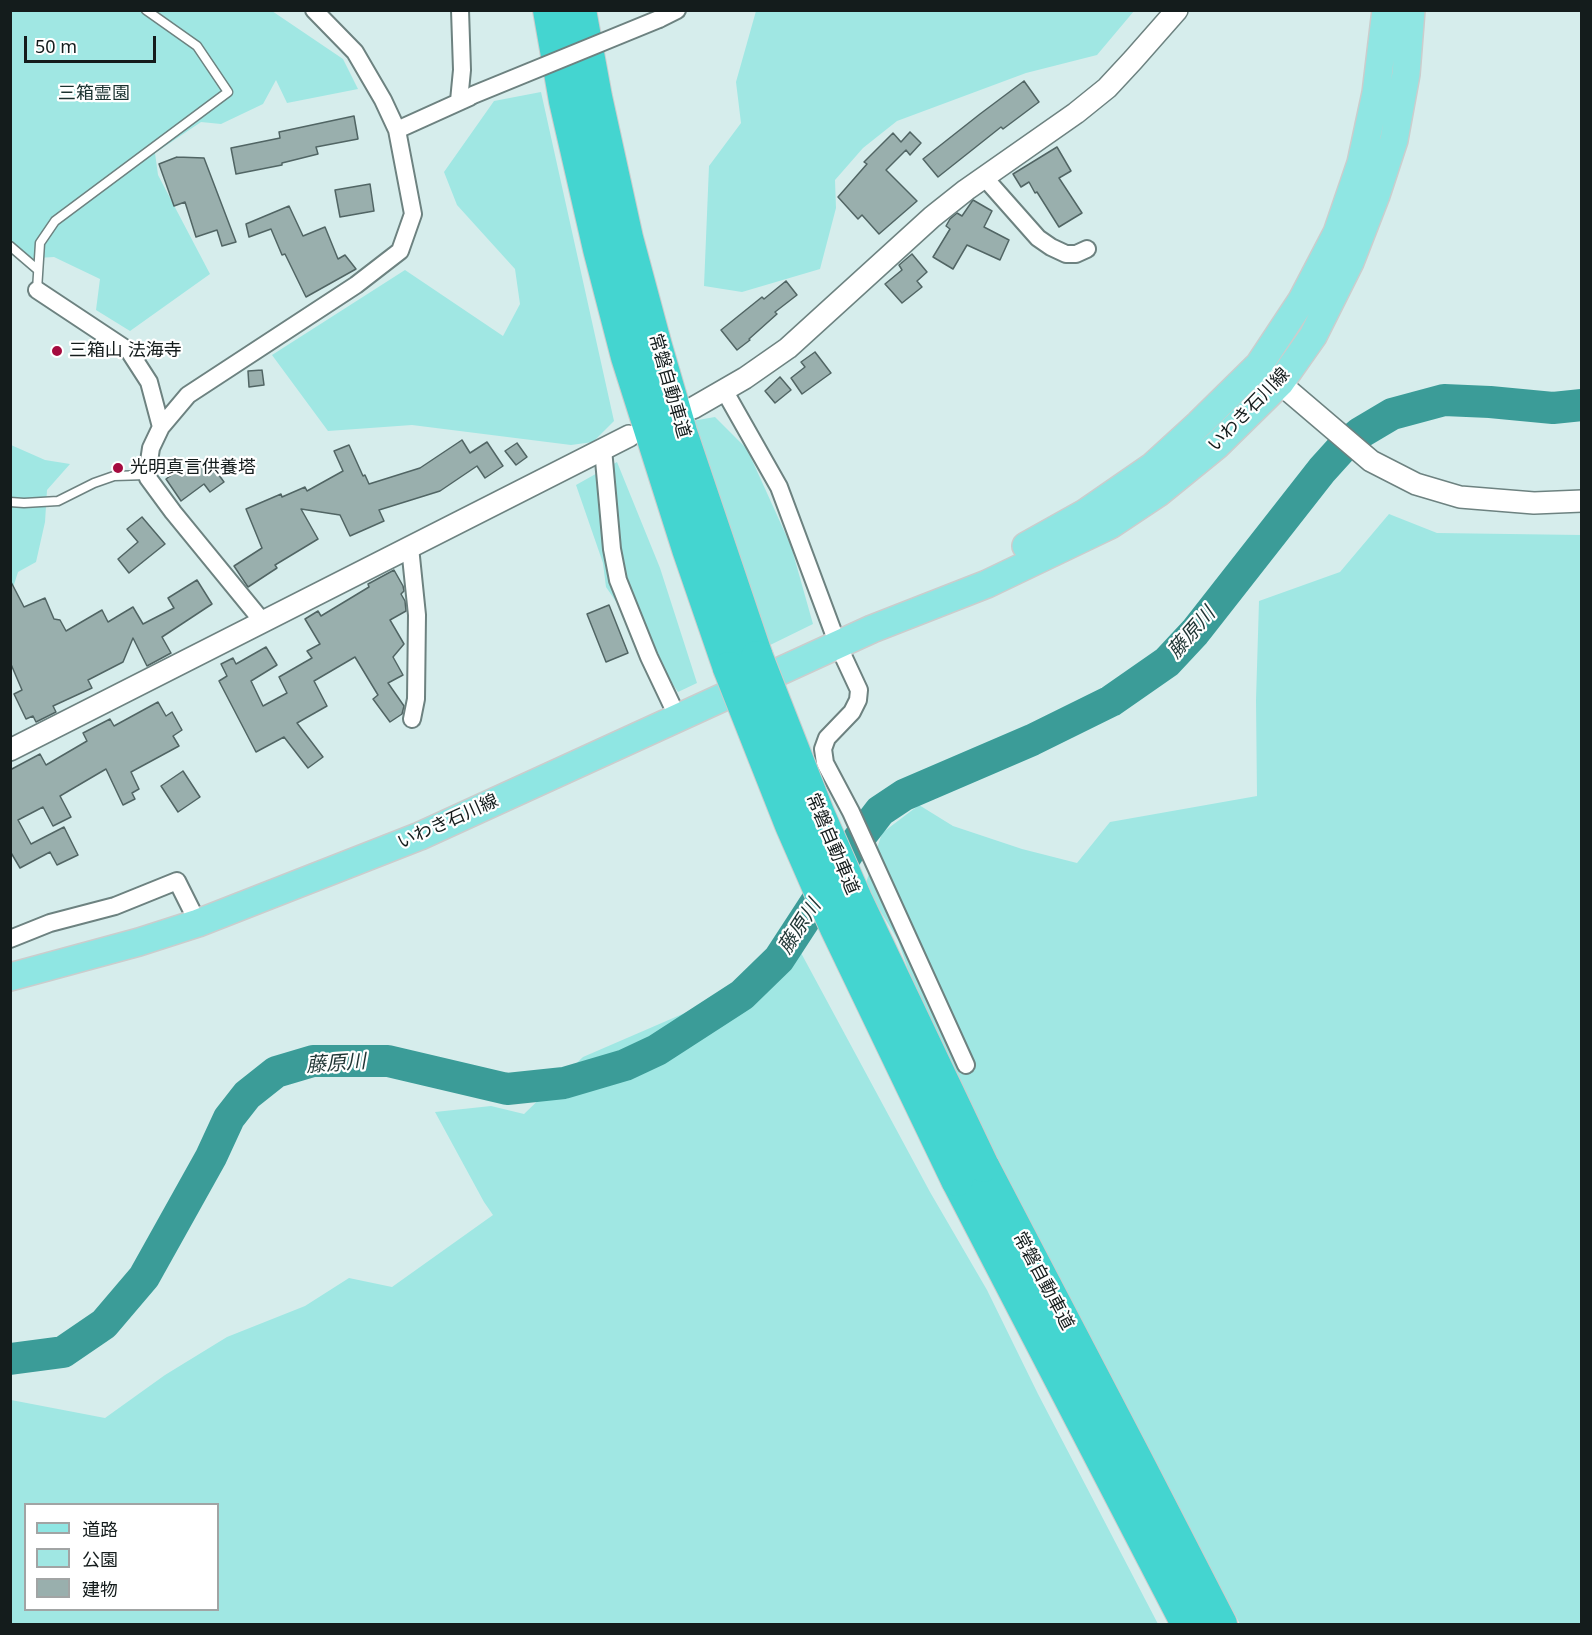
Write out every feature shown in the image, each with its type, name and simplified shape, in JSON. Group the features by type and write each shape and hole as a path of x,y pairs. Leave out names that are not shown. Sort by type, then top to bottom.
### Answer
{"highway":[{"name":"常磐自動車道","path":"549,10 570,124 599,249 627,357 688,549 819,815 970,1173 1187,1624"},
{"name":"常磐自動車道","path":"580,10 596,97 627,238 743,662"},
{"name":"常磐自動車道","path":"970,1173 1137,1461 1221,1624"}],"main road":[{"name":"いわき石川線","path":"10,977 140,942 198,923 420,836 872,629 1086,513 1153,466 1260,366 1302,300 1337,233 1361,163 1377,93 1386,10"},
{"name":"いわき石川線","path":"872,629 987,584 1110,525 1158,493 1217,445 1280,383 1313,336 1350,262 1376,195 1394,140 1406,74 1411,10"}],"street":[{"path":"263,622 173,512 147,475 151,448 160,427 188,395 356,285 400,251 413,214 397,130 383,100 355,52 314,10"},
{"path":"460,10 462,70 466,98"},
{"path":"397,130 466,98 677,10"},
{"path":"693,408 745,378 788,348 932,217 1107,88 1177,10"},
{"path":"984,177 1038,238 1066,254 1076,254 1087,249"},
{"path":"37,290 129,351 149,382 160,427"},
{"path":"1260,366 1371,461 1416,484 1460,497 1534,503 1581,501"},
{"path":"724,390 779,487 838,645 858,690 858,700 852,712 826,738 823,748 825,762 851,812 966,1065"},
{"path":"10,750 629,436"},
{"path":"603,449 612,549 618,580 649,657 678,718"},
{"path":"410,547 417,615 416,699 412,719"},
{"path":"10,939 50,923 115,906 177,881 198,923"}],"lane":[{"path":"37,290 40,243 55,221 228,92 197,46 146,10"},
{"path":"10,246 38,270"},
{"path":"10,502 24,504 58,501 114,476 147,475"}],"green space":[{"path":"756,10 1134,11 1097,55 1026,73 897,121 863,148 835,180 836,208 820,269 742,292 704,286 709,166 741,123 736,82"},
{"name":"三箱霊園","path":"10,11 272,11 343,59 358,89 287,103 276,80 263,104 221,124 201,122 155,153 158,175 210,274 130,331 96,310 100,279 54,257 20,259 11,251"},
{"path":"541,92 614,421 593,442 571,445 412,425 328,431 272,355 405,270 503,336 520,304 515,269 457,205 444,172 494,101"},
{"path":"715,417 747,449 791,546 813,624 764,648 692,421"},
{"path":"11,445 45,460 70,464 47,490 45,522 36,562 18,572 11,594"},
{"path":"617,462 660,568 697,683 678,692 606,587 603,563 576,485"},
{"path":"1389,514 1437,533 1581,535 1581,1624 1240,1624 944,1076 898,940 865,886 882,833 919,805 953,826 1022,849 1077,863 1110,822 1257,796 1256,700 1259,601 1340,572"},
{"path":"800,951 930,1192 987,1290 1038,1394 1158,1624 11,1624 11,1400 105,1418 165,1375 227,1337 305,1306 349,1278 392,1287 493,1215 435,1112 491,1106 524,1114 583,1057 701,1006"}],"building":[{"path":"1024,81 1039,102 1003,129 1001,127 938,177 923,159"},
{"path":"354,116 358,139 316,147 318,154 282,163 282,165 236,174 231,148 280,138 279,132"},
{"path":"910,132 921,143 910,155 906,150 886,170 917,201 879,234 862,215 858,219 838,197 867,164 864,162 893,133 901,142"},
{"path":"1057,147 1071,171 1059,178 1082,213 1059,227 1029,182 1021,187 1013,174"},
{"path":"177,157 204,158 236,242 222,246 217,230 196,237 185,202 174,206 159,164"},
{"path":"370,184 374,211 340,217 335,190"},
{"path":"973,200 992,211 984,227 1009,240 1000,260 967,245 953,269 933,257 950,229 946,226 950,219 957,213 962,216"},
{"path":"289,206 303,236 325,227 338,259 345,255 356,269 306,297 285,254 282,255 271,229 249,237 246,224"},
{"path":"912,254 927,272 917,281 922,287 902,303 885,284 902,270 899,265"},
{"path":"786,281 797,295 775,312 777,314 737,350 721,330"},
{"path":"815,352 831,373 802,394 791,378 805,367 801,362"},
{"path":"262,370 264,385 249,387 248,371"},
{"path":"780,377 791,390 775,403 765,391"},
{"path":"462,440 470,453 487,442 503,466 485,478 477,466 440,491 379,510 384,521 350,536 340,515 301,509 318,539 275,565 277,568 248,587 234,566 262,548 246,509 281,494 282,497 305,487 307,491 343,471 334,451 349,445 369,484 420,468"},
{"path":"517,443 527,457 516,465 505,451"},
{"path":"208,460 224,482 210,492 204,484 181,501 166,479 181,468 187,475"},
{"path":"142,517 165,544 129,573 118,559 138,542 127,529"},
{"path":"394,570 403,586 404,591 401,594 405,601 406,611 390,620 404,644 393,657 403,675 388,683 404,706 402,714 390,722 373,699 378,695 355,657 314,681 327,706 297,723 323,757 308,768 284,737 256,752 219,681 227,676 221,664 233,658 236,664 266,647 277,665 251,681 263,706 287,693 279,677 312,658 307,651 320,644 305,619 318,611 321,616 369,587 368,584"},
{"path":"10,580 24,607 45,598 54,619 60,620 66,631 102,610 108,622 133,607 143,624 174,608 168,598 197,580 212,604 162,637 171,653 147,666 133,638 123,662 88,680 92,688 53,706 56,712 36,722 33,716 26,719 14,694 22,690 10,662"},
{"path":"609,605 628,653 606,662 587,614"},
{"path":"158,702 166,716 172,712 182,730 173,736 179,746 131,772 139,789 132,793 135,799 123,805 106,769 60,796 71,817 53,826 43,807 18,820 31,844 64,827 78,855 57,865 50,852 20,868 10,851 10,770 40,754 46,765 87,741 83,733 110,719 114,726"},
{"path":"183,771 200,797 178,812 161,786"}],"waterway":[{"name":"藤原川","path":"10,1359 63,1352 104,1324 144,1277 211,1157 229,1118 247,1095 276,1072 313,1061 388,1061 507,1089 564,1083 625,1065 657,1050 742,995 779,959 850,850 880,811 904,795 1032,740 1111,701 1167,662 1195,632 1322,470 1360,433 1392,414 1444,400 1553,408 1582,405"}],"place":[{"name":"三箱山 法海寺","path":"57,351"},
{"name":"光明真言供養塔","path":"118,468"}]}
